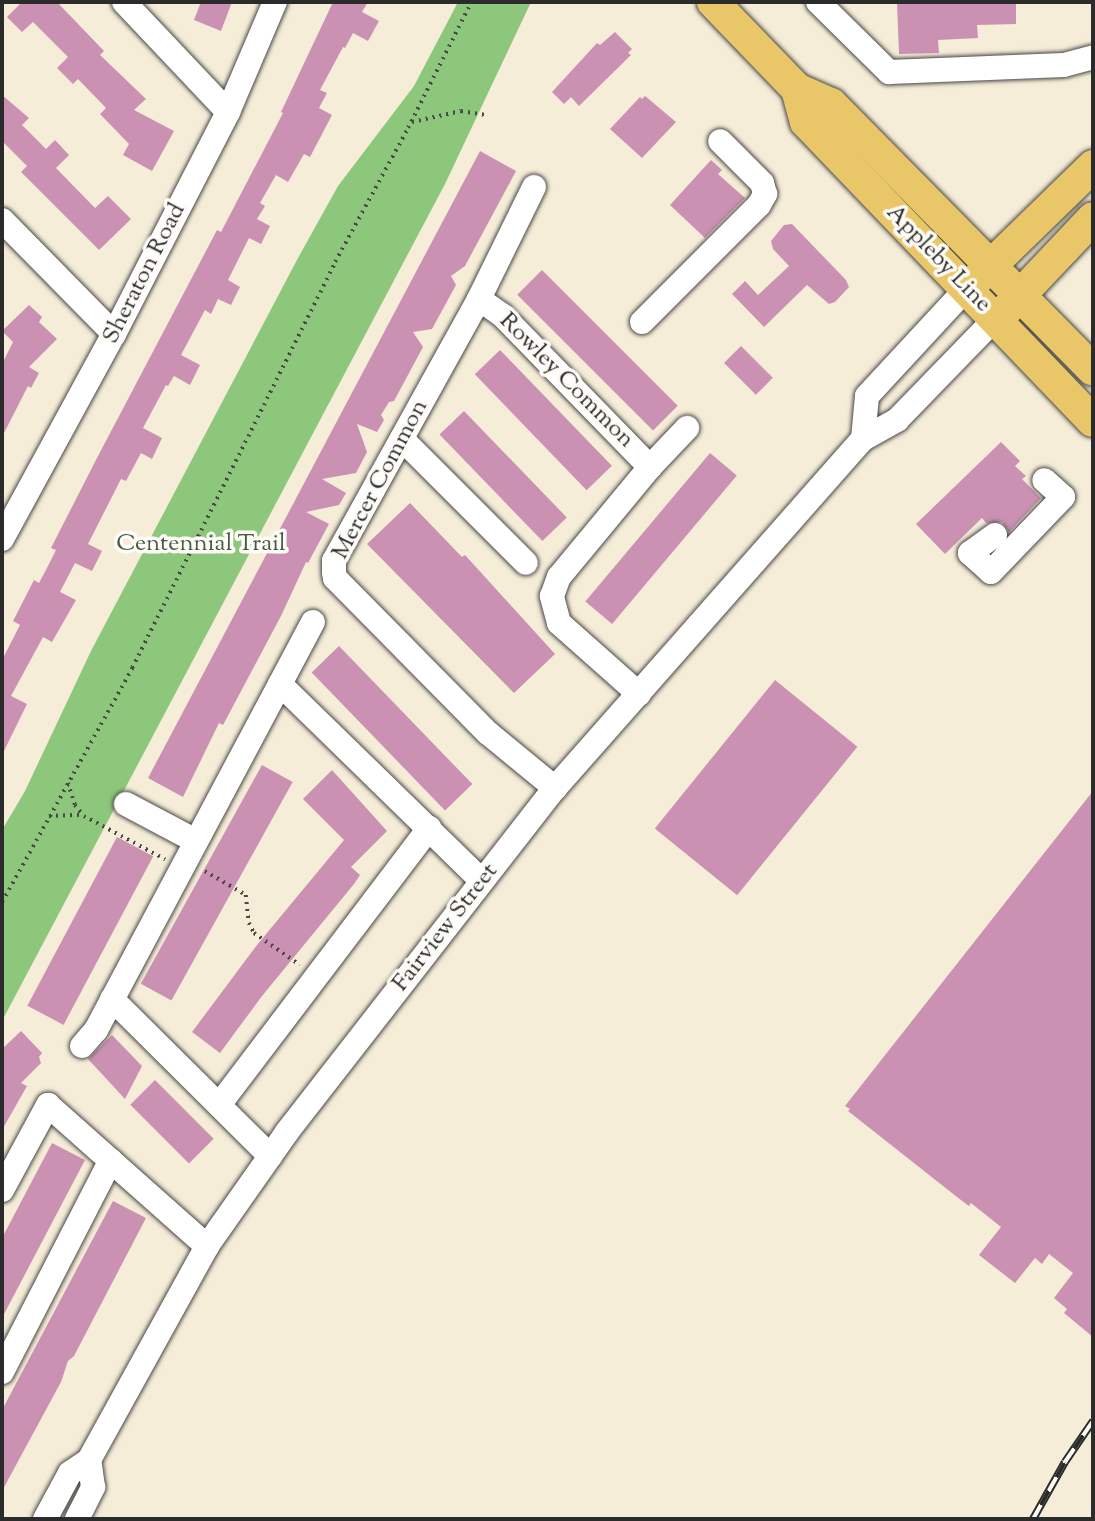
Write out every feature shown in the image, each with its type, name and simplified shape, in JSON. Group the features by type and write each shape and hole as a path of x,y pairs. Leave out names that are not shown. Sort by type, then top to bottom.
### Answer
{"main road":[{"name":"Appleby Line","path":"713,2 797,89 831,104 1093,370"},
{"name":"Appleby Line","path":"797,89 806,122 1093,421"},
{"path":"966,289 1093,166"},
{"name":"Fairview Street","path":"995,319 1093,218"}],"street":[{"path":"124,2 228,112"},
{"name":"Sheraton Road","path":"2,539 114,334 228,112 275,2"},
{"path":"818,2 889,72 1063,65 1093,57"},
{"path":"642,323 759,205 765,194 762,183 720,141"},
{"name":"Mercer Common","path":"534,187 479,299 334,561 335,578 488,733 555,788"},
{"path":"2,220 114,334"},
{"path":"863,439 867,396 966,289"},
{"name":"Rowley Common","path":"479,299 503,316 650,467"},
{"name":"Fairview Street","path":"44,1519 71,1473 89,1460 207,1246 270,1156 555,788 863,439 897,420 995,319"},
{"path":"639,694 559,622 552,596 559,578 650,467 687,428"},
{"path":"402,439 526,563"},
{"path":"995,535 970,553 992,572 1063,497 1044,480"},
{"path":"82,1046 96,1031 313,622"},
{"path":"280,684 482,881"},
{"path":"127,804 188,856"},
{"path":"219,1105 429,828"},
{"path":"112,999 270,1156"},
{"path":"2,1191 48,1105 207,1246"},
{"path":"2,1372 111,1160"},
{"name":"Fairview Street","path":"76,1519 93,1487 89,1460"}],"path":[{"path":"2,902 132,668 335,262 412,122 471,2"},
{"path":"412,122 461,111 486,115"},
{"path":"68,781 75,805 84,816"},
{"path":"49,816 70,813 84,816 188,856 246,895 249,923 254,933 317,976"}],"green space":[{"name":"Centennial Trail","path":"458,2 531,2 445,184 2,1021 2,830 25,791 91,651 298,258 338,186 414,86"}],"building":[{"path":"22,2 57,2 104,51 100,55 146,99 134,110 174,131 152,171 123,155 129,144 100,114 106,108 78,79 73,84 57,68 68,57 33,22 22,32 7,17"},
{"path":"201,2 232,2 221,31 194,20"},
{"path":"333,2 368,2 362,12 379,21 368,41 353,33 345,48 343,47 320,90 327,93 319,108 332,115 310,157 304,154 288,182 276,175 260,203 265,206 257,219 270,226 261,244 249,238 228,280 240,287 231,305 218,299 211,314 205,310 181,355 200,365 190,385 174,376 168,386 166,385 143,428 162,438 152,459 141,453 126,481 121,479 88,544 102,551 92,571 75,563 60,592 76,600 52,642 43,637 11,696 27,704 2,755 2,660 20,625 13,621 34,580 39,583 56,550 51,548 98,456 217,230 221,232 283,113 281,112"},
{"path":"897,2 1016,2 1016,24 977,25 978,38 938,40 939,53 899,54"},
{"path":"615,32 632,49 628,53 631,55 579,106 571,97 564,104 552,92 597,43 600,45"},
{"path":"2,95 29,118 22,125 46,149 55,140 69,155 56,168 95,208 108,196 131,219 99,250 21,172 27,166 2,141"},
{"path":"645,96 676,122 642,158 610,129 640,97 642,99"},
{"path":"480,151 516,171 465,266 451,276 456,285 432,329 413,332 423,347 394,401 389,402 381,415 384,420 377,432 357,424 367,452 356,473 322,479 346,493 339,505 306,512 329,524 308,563 306,562 281,616 223,725 219,723 183,797 148,778"},
{"path":"711,160 722,170 718,174 745,198 705,238 670,205"},
{"path":"792,224 846,280 849,287 835,302 829,304 807,285 764,327 732,294 745,281 758,295 789,266 773,249 771,241 784,225"},
{"path":"542,270 678,406 653,431 517,295"},
{"path":"29,305 42,317 39,322 57,339 29,367 39,373 31,388 28,386 2,437 2,364 13,342 2,331"},
{"path":"741,346 773,378 756,395 724,363"},
{"path":"500,350 612,466 587,490 475,374"},
{"path":"464,411 567,517 542,541 440,435"},
{"path":"1001,442 1020,461 1015,466 1026,476 1022,479 1041,498 1009,532 1002,522 986,523 982,518 945,554 916,524"},
{"path":"710,453 737,475 612,624 585,602"},
{"path":"410,503 462,557 465,555 555,654 514,693 367,544"},
{"path":"339,646 472,784 445,811 312,672"},
{"path":"775,680 857,747 737,895 655,828"},
{"path":"262,765 293,782 171,1001 141,984"},
{"path":"332,770 387,831 351,867 360,875 354,884 262,996 220,1053 192,1032 257,945 344,840 303,799"},
{"path":"1093,791 1093,1337 1064,1313 1067,1309 1054,1298 1073,1273 1049,1254 1042,1264 1035,1258 1015,1283 979,1255 1001,1227 971,1203 969,1206 957,1197 845,1106"},
{"path":"117,837 153,856 64,1025 27,1006"},
{"path":"21,1031 42,1053 39,1057 41,1063 21,1083 27,1086 2,1130 2,1049"},
{"path":"112,1035 142,1066 125,1099 88,1059"},
{"path":"155,1080 214,1139 189,1163 130,1105"},
{"path":"52,1143 85,1160 2,1318 2,1238"},
{"path":"113,1201 146,1218 74,1356 68,1361 61,1382 2,1491 2,1410"}],"railway":[{"path":"1033,1519 1065,1462 1093,1421"}]}
